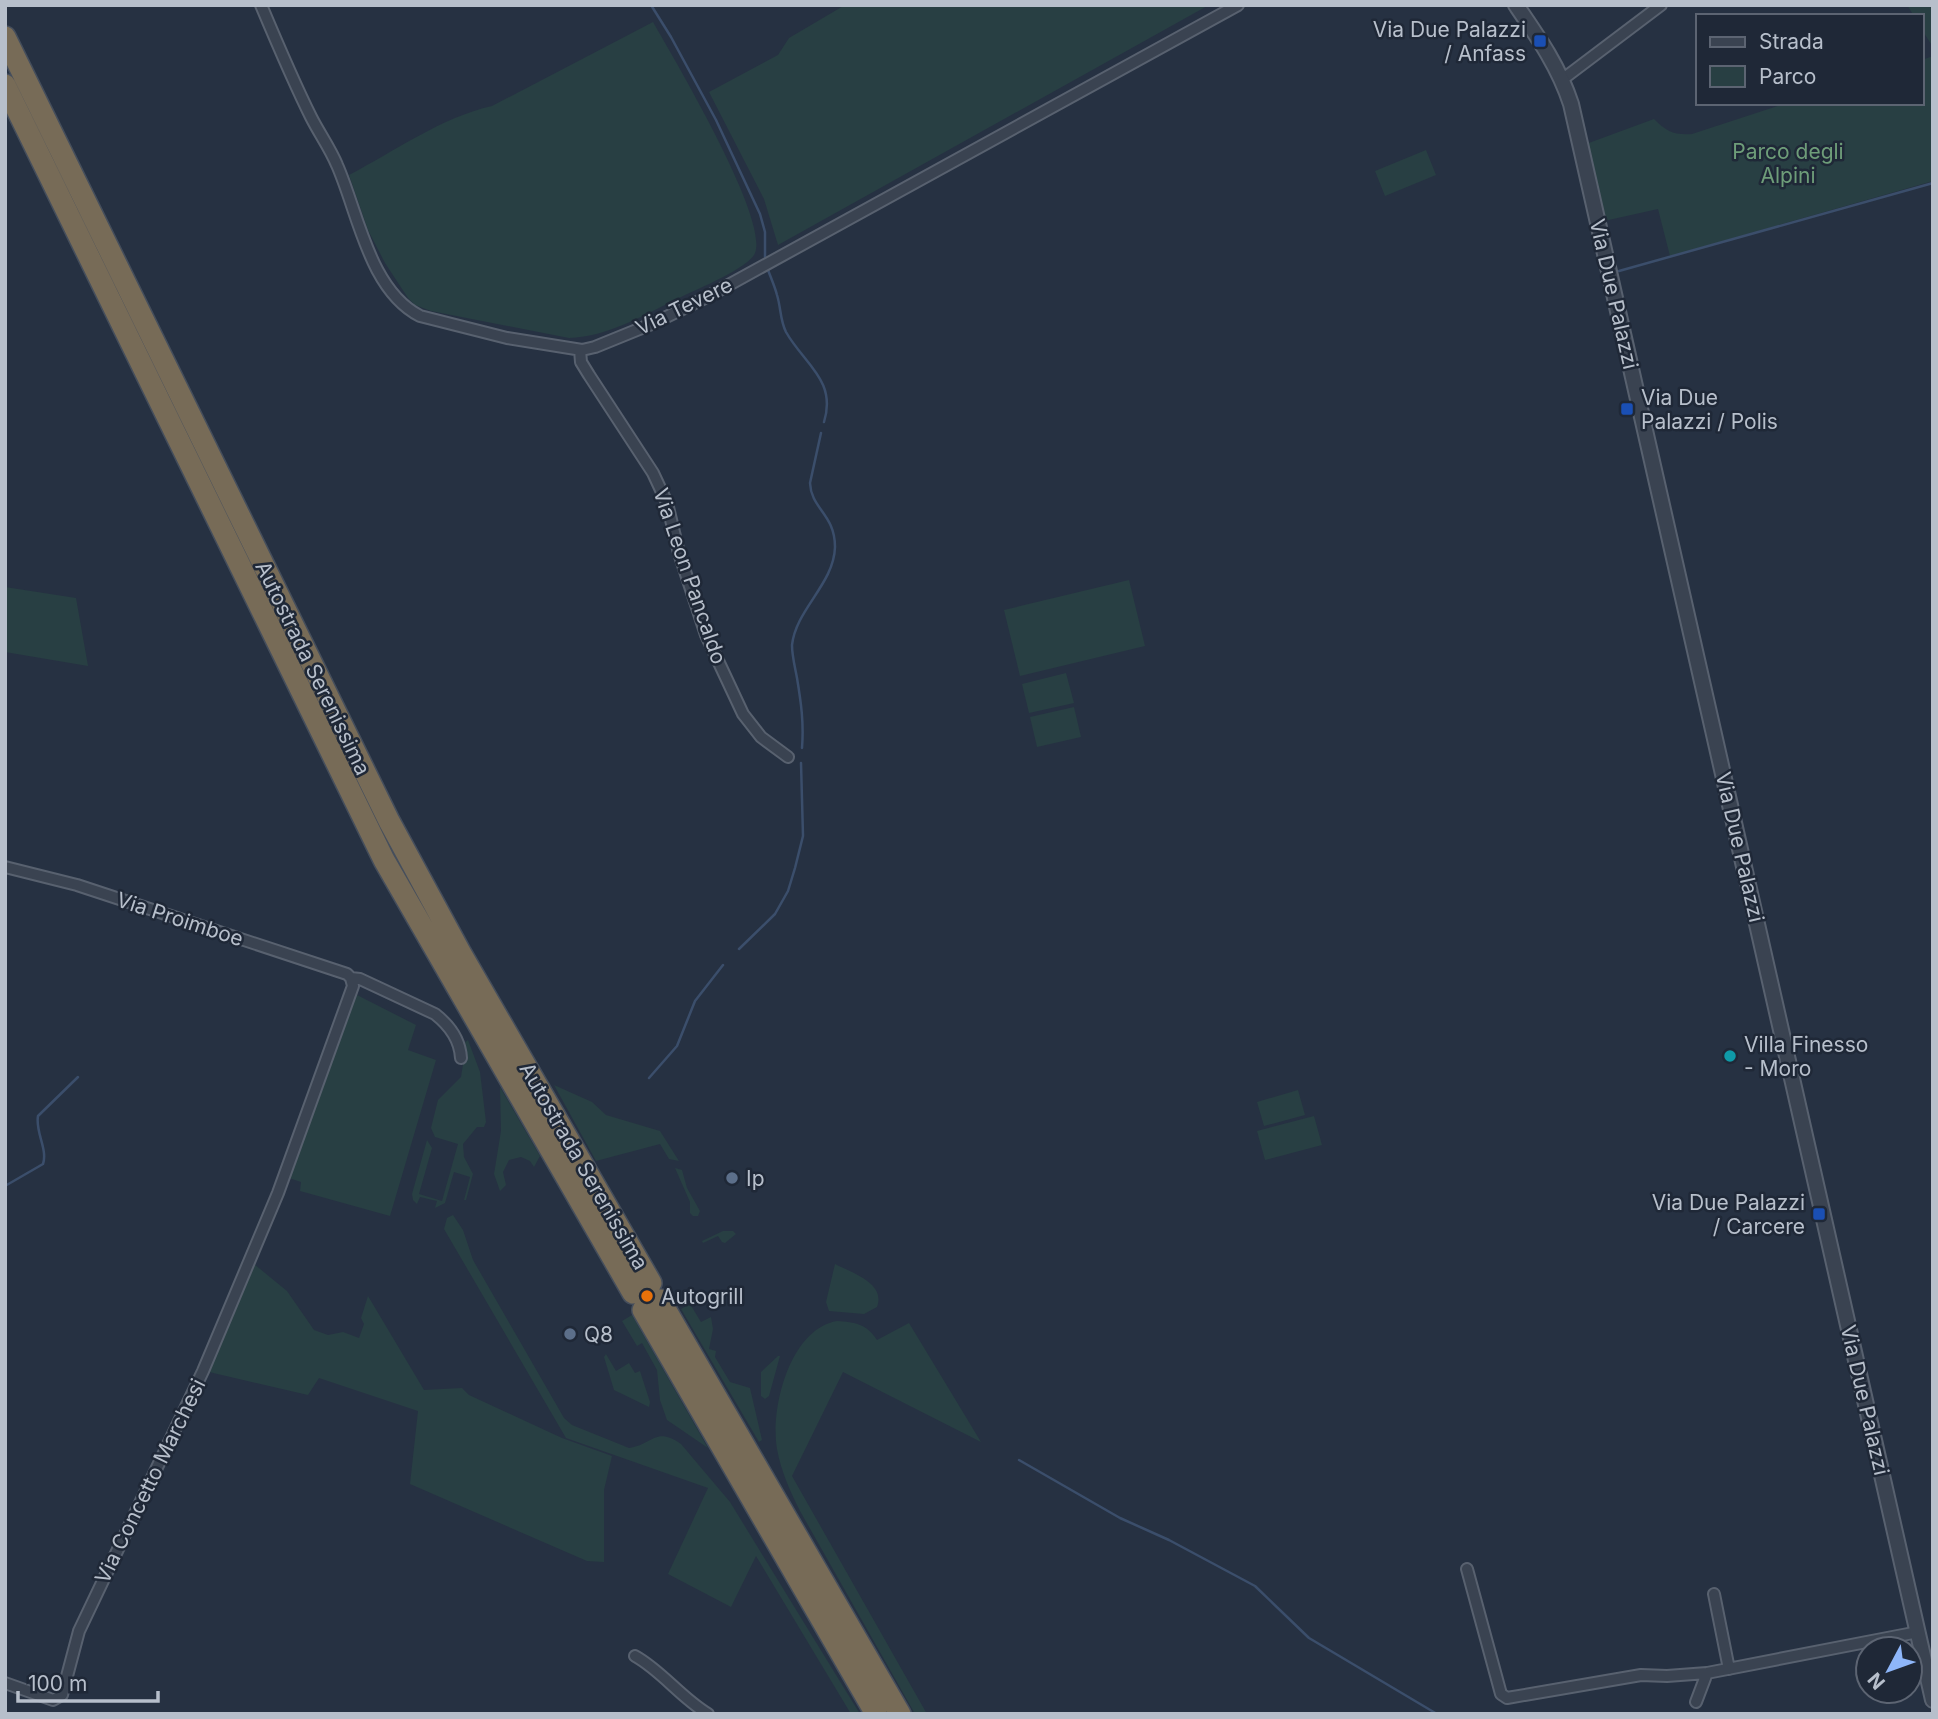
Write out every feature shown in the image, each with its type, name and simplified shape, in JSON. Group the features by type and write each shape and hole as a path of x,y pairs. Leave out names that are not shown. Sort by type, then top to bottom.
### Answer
{"highway":[{"name":"Autostrada Serenissima","path":"5,37 389,821 876,1714"},
{"name":"Autostrada Serenissima","path":"5,85 384,860 900,1714"}],"street":[{"name":"Via Tevere","path":"261,5 311,116 335,161 366,247 389,288 409,310 420,316 507,338 580,350 616,339 705,298 1238,5"},
{"name":"Via Due Palazzi","path":"1516,5 1563,79 1581,149 1918,1635"},
{"path":"1563,79 1661,5"},
{"name":"Via Leon Pancaldo","path":"580,350 581,362 653,473 667,503 679,553 706,635 743,713 761,737 788,757"},
{"name":"Via Proimboe","path":"5,867 77,885 360,979 443,1020 456,1040 461,1058"},
{"name":"Via Concetto Marchesi","path":"5,1682 53,1700 62,1695 79,1631 203,1371 268,1213 353,986 351,978"},
{"path":"1467,1569 1501,1694 1507,1698 1641,1675 1707,1673 1854,1645"},
{"path":"1714,1594 1729,1669"},
{"path":"635,1656 652,1665 662,1678 687,1700 708,1714"},
{"name":"Via Due Palazzi","path":"1924,1662 1933,1700"},
{"path":"1696,1702 1707,1673"}],"green space":[{"path":"845,5 1209,5 778,245 764,199 709,92 778,55 789,38"},
{"path":"1907,5 1933,5 1933,47 1924,33 1924,14 1913,14"},
{"path":"653,22 717,138 748,207 755,235 755,253 751,259 723,277 642,316 613,329 584,337 569,338 431,311 415,305 385,263 368,230 349,175 437,126 492,106"},
{"name":"Parco degli Alpini","path":"1933,56 1933,181 1670,256 1658,209 1604,221 1586,144 1654,119 1671,132 1692,134 1781,105 1924,105 1924,59"},
{"path":"1426,150 1436,175 1385,196 1375,171"},
{"path":"1129,580 1145,646 1020,676 1004,610"},
{"path":"5,587 76,598 88,666 5,652"},
{"path":"1066,673 1074,703 1029,713 1022,684"},
{"path":"1074,707 1081,737 1037,747 1030,717"},
{"path":"357,995 416,1025 408,1050 436,1060 390,1216 300,1191 301,1182 289,1178 307,1123"},
{"path":"468,1040 480,1072 486,1122 484,1127 477,1127 463,1144 464,1157 473,1174 466,1200 470,1177 454,1172 445,1203 435,1208 437,1201 420,1197 417,1204 412,1194 427,1140 432,1148 419,1194 442,1201 458,1144 435,1137 431,1128 438,1100 461,1077 464,1043"},
{"path":"554,1085 592,1102 606,1115 660,1131 679,1161 669,1159 660,1144 596,1161"},
{"path":"500,1087 540,1156 534,1167 530,1161 521,1157 509,1160 503,1172 506,1185 500,1191 494,1174 501,1131"},
{"path":"1298,1090 1305,1115 1264,1126 1257,1102"},
{"path":"1314,1116 1322,1145 1265,1160 1257,1131"},
{"path":"675,1168 682,1170 687,1188 700,1211 698,1216 690,1213 690,1202"},
{"path":"453,1215 463,1230 473,1260 564,1418 572,1425 629,1448 659,1437 681,1444 730,1502 860,1714 851,1714 756,1556 731,1607 668,1574 708,1488 566,1438 444,1229 447,1218"},
{"path":"723,1231 733,1231 736,1234 725,1243 718,1236 703,1243 702,1241"},
{"path":"254,1264 287,1291 314,1330 328,1335 343,1332 359,1338 364,1324 361,1318 368,1296 424,1390 462,1388 469,1395 562,1438 612,1456 604,1490 604,1562 587,1561 410,1484 418,1411 319,1378 308,1395 209,1372"},
{"path":"835,1264 872,1285 877,1291 877,1307 864,1314 829,1311 826,1302"},
{"path":"690,1304 701,1322 711,1317 713,1329 709,1349 716,1351 715,1357 730,1382 750,1388 762,1440 759,1442 681,1309"},
{"path":"632,1315 708,1448 667,1420 660,1400 657,1370 642,1343 637,1346 622,1321"},
{"path":"837,1321 860,1325 869,1330 877,1340 909,1323 981,1442 843,1372 792,1476 927,1714 915,1714 800,1511 786,1481 777,1449 777,1413 787,1373 807,1339 821,1327"},
{"path":"606,1354 616,1371 629,1363 635,1373 640,1371 650,1402 649,1407 614,1390 604,1357"},
{"path":"778,1356 769,1396 765,1399 761,1396 761,1372"}],"waterway":[{"path":"651,5 716,120 760,214 765,232 765,261"},
{"path":"1619,271 1933,183"},
{"path":"768,270 786,332 817,373 822,384 827,407 824,422"},
{"path":"802,748 802,713 792,645 800,620 828,573 835,547 831,527 811,492 810,483 821,433"},
{"path":"739,949 775,914 788,891 803,836 801,763"},
{"path":"649,1078 677,1046 695,1001 723,965"},
{"path":"5,1186 43,1164 44,1152 38,1116 78,1077"},
{"path":"1019,1460 1120,1518 1169,1540 1255,1586 1309,1638 1437,1714"}],"place":[{"name":"Via Due Palazzi / Anfass","path":"1540,41"},
{"name":"Via Due Palazzi / Polis","path":"1627,409"},
{"name":"Villa Finesso - Moro","path":"1730,1056"},
{"name":"Ip","path":"732,1178"},
{"name":"Via Due Palazzi / Carcere","path":"1819,1214"},
{"name":"Autogrill","path":"647,1296"},
{"name":"Q8","path":"570,1334"}]}
